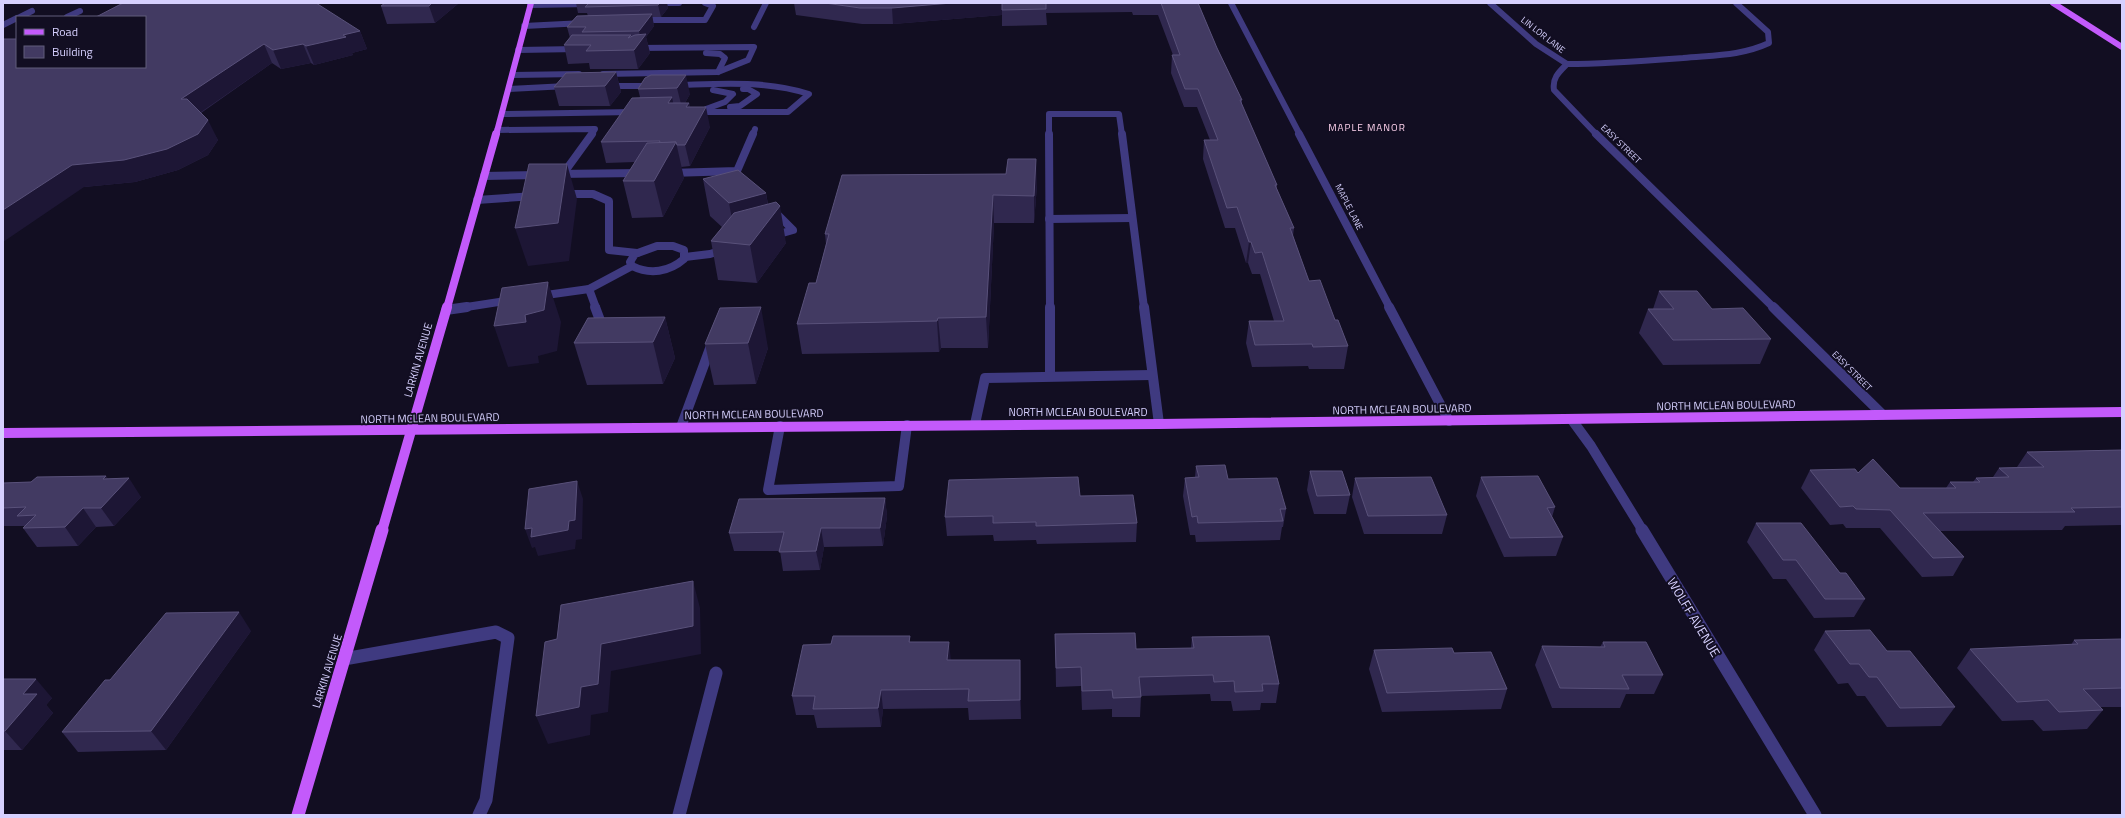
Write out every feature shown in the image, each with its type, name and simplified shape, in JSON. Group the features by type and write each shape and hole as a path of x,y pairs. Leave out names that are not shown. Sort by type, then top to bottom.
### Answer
{"main road":[{"path":"2053,3 2122,47"},
{"name":"LARKIN AVENUE","path":"298,815 412,430 513,75 524,26 531,4"},
{"name":"NORTH MCLEAN BOULEVARD","path":"3,434 975,424 1158,424 1572,420 1882,414 2122,412"}],"street":[{"path":"644,3 679,3"},
{"path":"636,20 705,20 712,6 704,3"},
{"path":"754,27 766,3"},
{"name":"MAPLE LANE","path":"1231,3 1449,421"},
{"name":"LIN LOR LANE","path":"1490,3 1534,42 1555,58 1567,64"},
{"path":"1567,64 1608,64 1711,56 1752,51 1762,48 1769,43 1768,32 1736,3"},
{"path":"531,4 592,4"},
{"path":"22,16 32,11"},
{"path":"70,16 80,11"},
{"path":"3,25 16,18"},
{"path":"524,26 588,23"},
{"path":"599,74 718,72 748,60 754,47 628,51 720,54 725,58 718,72"},
{"path":"518,50 588,49"},
{"name":"EASY STREET","path":"1567,64 1558,72 1552,83 1554,90 1561,99 1882,414"},
{"path":"513,75 583,74"},
{"path":"509,89 572,86"},
{"path":"598,87 751,86 797,88 809,94 788,112 682,112"},
{"path":"664,87 720,90 733,94 725,102 698,112"},
{"path":"702,89 748,88 757,94 740,106 710,107"},
{"path":"502,114 643,112"},
{"path":"1050,376 1049,114 1119,114 1158,424"},
{"path":"497,130 595,129 563,174"},
{"path":"484,176 737,171 755,129"},
{"path":"558,195 580,193 597,195 607,199 609,250 637,253"},
{"path":"477,200 543,196"},
{"path":"763,239 793,230 777,214"},
{"path":"1050,219 1132,218"},
{"path":"632,266 631,258 637,253 657,246 673,246 684,250 685,257"},
{"path":"446,310 589,289 632,266 645,271 664,270 680,263 685,257 710,254 733,248"},
{"path":"589,289 607,340"},
{"path":"681,427 716,331"},
{"path":"975,424 985,378 1151,375"},
{"name":"WOLFF AVENUE","path":"1572,420 1591,446 1815,815"},
{"path":"780,426 768,490 899,486 907,425"},
{"path":"344,658 496,632 508,638 486,800 479,815"},
{"path":"679,815 716,673"}],"building":[{"path":"123,3 316,3 360,31 343,35 346,37 306,46 303,44 273,50 264,44 181,99 187,99 208,120 198,134 167,149 124,160 72,165 3,210 3,39 16,39 16,68 146,68 146,16 98,16"},
{"path":"385,3 432,3 429,6 381,6"},
{"path":"589,3 660,3 658,5 585,7"},
{"path":"825,3 952,3 892,8 860,8"},
{"path":"1002,3 1046,3 1046,9 1002,10"},
{"path":"1161,3 1198,3 1217,48 1242,100 1240,100 1277,185 1275,185 1294,228 1290,228 1309,281 1320,280 1335,320 1338,320 1348,346 1313,347 1312,344 1255,345 1249,321 1284,321 1262,252 1255,253 1251,242 1249,242 1237,207 1227,208 1204,140 1218,140 1198,89 1185,89 1172,55 1180,55"},
{"path":"652,14 639,31 582,32 586,27 567,27 577,16"},
{"path":"646,34 634,50 586,51 591,45 564,45 572,35 631,35 628,38 635,35"},
{"path":"616,72 605,86 554,87 566,73"},
{"path":"651,75 686,75 677,88 638,89 645,78"},
{"path":"672,97 668,103 689,103 686,107 706,107 685,145 677,145 676,142 659,143 660,141 601,142 632,98"},
{"path":"676,142 654,181 623,181 647,143"},
{"path":"1008,159 1036,159 1034,196 993,195 986,317 938,318 937,321 797,324 809,283 816,283 829,234 825,234 842,175 1006,174"},
{"path":"529,164 567,164 558,223 515,228"},
{"path":"738,170 766,193 729,203 703,179"},
{"path":"776,202 780,206 750,245 711,241 734,213"},
{"path":"548,282 544,310 525,315 526,322 494,326 502,288"},
{"path":"1659,291 1697,291 1712,309 1743,308 1771,339 1673,340 1648,309 1674,309"},
{"path":"761,307 748,343 705,344 720,308"},
{"path":"665,317 653,342 574,343 588,318"},
{"path":"2122,450 2122,507 2071,508 2075,512 1923,513 1964,557 1933,558 1890,510 1856,509 1853,506 1840,507 1810,470 1855,469 1858,473 1873,459 1900,488 1956,488 1950,482 1980,482 1976,478 2009,477 1999,468 2044,467 2027,452"},
{"path":"1225,465 1228,479 1277,478 1286,509 1280,509 1283,521 1198,523 1197,516 1192,517 1185,478 1199,477 1196,466"},
{"path":"1310,471 1342,471 1350,495 1317,496"},
{"path":"106,476 103,479 129,478 101,508 83,508 65,527 23,528 36,515 17,516 26,507 3,508 3,483 31,482 37,477"},
{"path":"1538,476 1555,507 1547,508 1563,537 1510,538 1481,477"},
{"path":"1078,477 1080,496 1133,495 1137,523 1036,526 1036,522 993,523 993,516 945,517 949,480"},
{"path":"1431,477 1447,515 1368,516 1355,478"},
{"path":"577,481 575,520 569,521 568,530 531,537 532,528 525,529 529,489"},
{"path":"885,498 880,528 821,528 816,551 779,552 784,532 729,533 739,499"},
{"path":"1756,523 1801,523 1840,573 1846,573 1865,599 1825,599 1796,560 1783,560"},
{"path":"693,581 693,626 601,644 598,684 581,687 579,707 536,716 545,642 557,639 561,605"},
{"path":"239,612 151,731 62,732 105,680 110,680 166,613"},
{"path":"1870,630 1887,651 1910,651 1955,707 1900,708 1877,677 1869,677 1859,664 1850,664 1825,631"},
{"path":"1135,633 1136,649 1194,648 1192,637 1269,636 1279,684 1262,684 1263,691 1235,692 1234,681 1214,682 1213,675 1139,677 1141,697 1113,698 1112,690 1082,691 1081,667 1056,668 1055,634"},
{"path":"833,636 910,636 909,642 949,642 947,660 1020,660 1020,700 968,701 969,689 881,690 878,708 813,709 815,696 792,696 803,645 831,644"},
{"path":"2122,639 2122,688 2083,689 2103,710 2059,712 2048,700 2017,702 1970,649 2078,644 2074,640"},
{"path":"1603,642 1646,642 1663,675 1622,675 1629,689 1560,688 1542,646 1605,647"},
{"path":"1452,648 1454,653 1491,652 1507,689 1387,693 1374,650"},
{"path":"3,679 36,679 23,694 37,694 5,731 3,731"}],"district":[{"name":"MAPLE MANOR","path":"1367,127"}]}
